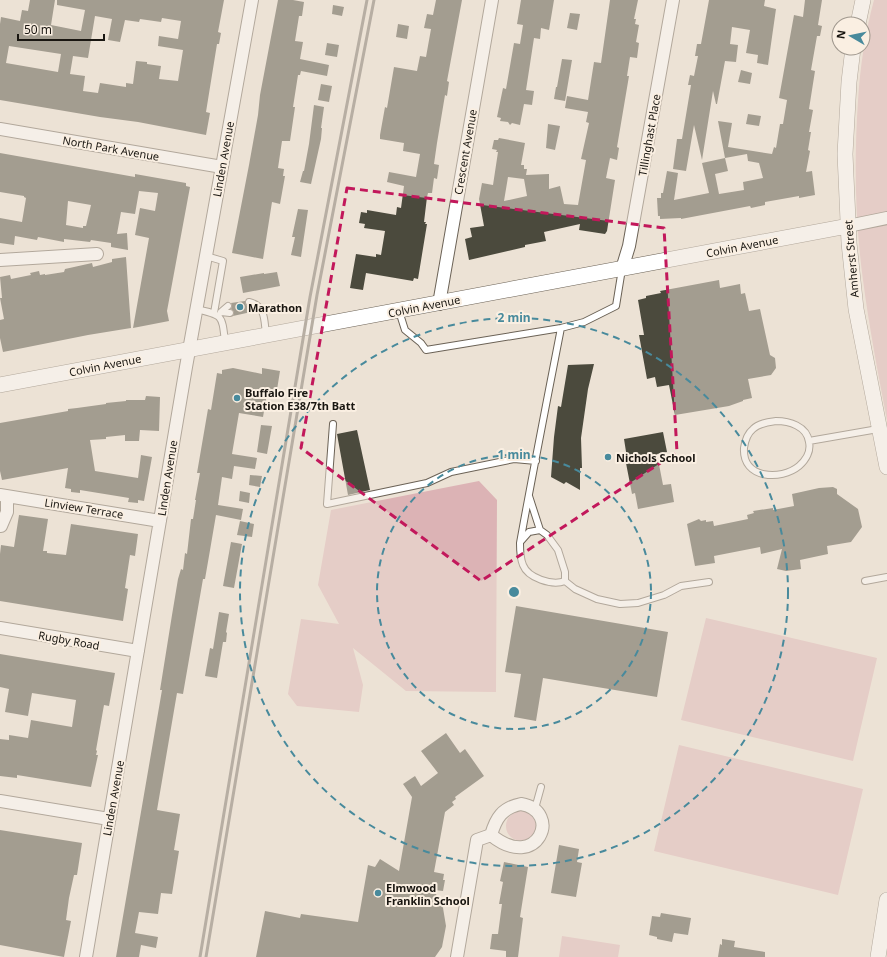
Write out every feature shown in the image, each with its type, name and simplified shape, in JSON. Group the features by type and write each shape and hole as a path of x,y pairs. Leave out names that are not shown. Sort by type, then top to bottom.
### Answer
{"street":[{"name":"Linden Avenue","path":"86,957 189,349 252,0"},
{"name":"Crescent Avenue","path":"439,304 492,0"},
{"name":"Tillinghast Place","path":"622,269 628,252 673,0"},
{"path":"860,16 863,0"},
{"name":"Amherst Street","path":"853,56 848,82 845,154 848,226 856,309 887,467"},
{"name":"North Park Avenue","path":"0,129 222,167"},
{"path":"848,226 887,218"},
{"name":"Colvin Avenue","path":"0,385 266,334 439,304 848,226"},
{"path":"0,260 97,254"},
{"name":"Linview Terrace","path":"0,526 7,512 4,496 160,521"},
{"name":"Rugby Road","path":"0,628 138,652"},
{"path":"0,802 110,819"},
{"path":"514,805 528,805 534,808 543,825 540,837 531,846 525,848 512,846 497,840 491,835 494,823 502,812 514,805"},
{"path":"457,957 477,840 491,835"},
{"path":"878,957 887,900"}],"lane":[{"path":"206,256 223,261 218,313 223,323 226,342"},
{"path":"399,311 405,330 421,343 426,350 561,328 584,322 616,306 622,269"},
{"path":"249,302 257,304 262,310 266,334"},
{"path":"251,309 257,304"},
{"path":"218,313 228,306"},
{"path":"196,309 218,313 230,313"},
{"path":"561,328 520,543 522,564 529,574 548,582 558,584 565,581"},
{"path":"776,420 789,421 802,429 808,436 809,441 809,450 805,460 793,470 784,474 761,474 750,466 744,454 745,443 755,427 776,420"},
{"path":"333,424 327,504 427,483 451,472 514,459 536,460"},
{"path":"809,441 880,428"},
{"path":"529,495 540,530 547,535 558,550 565,572 565,581"},
{"path":"520,543 527,534 535,530 540,530"},
{"path":"865,581 887,577"},
{"path":"565,581 575,589 597,599 620,604 638,603 664,595 680,586 709,582"},
{"path":"534,808 541,787"}],"highlighted area":[{"path":"347,188 664,228 677,452 481,581 301,448"}],"shaded area":[{"path":"874,0 887,0 887,420 871,332 860,258 856,191 857,123 860,76 862,56 871,56 871,12"},
{"path":"479,481 497,500 496,692 406,691 353,648 363,685 359,712 297,706 288,694 301,619 339,624 318,585 331,510"},
{"path":"706,618 877,658 853,761 681,720"},
{"path":"679,745 863,789 838,895 654,851"},
{"path":"521,811 532,815 536,826 532,837 521,841 510,837 506,826 510,815"},
{"path":"562,936 620,945 618,957 559,957"}],"building":[{"path":"30,0 55,0 51,25 81,31 85,10 57,5 57,0 224,0 218,32 221,33 219,44 217,44 206,112 210,113 206,135 138,122 0,100 1,17 20,21 22,10 28,11","holes":["95,16 112,19 108,40 120,42 125,20 139,22 140,19 161,22 162,18 181,21 178,39 159,36 158,46 183,50 178,81 159,79 161,66 136,61 133,84 126,83 126,87 100,83 98,93 83,91 85,76 70,74 73,56 88,58","9,46 61,54 58,72 6,63"]},
{"path":"278,0 304,2 302,16 299,16 295,41 303,42 300,59 329,65 327,76 301,71 300,75 298,75 290,141 282,141 278,168 284,169 283,176 285,176 280,204 272,202 263,259 232,253"},
{"path":"436,0 462,0 447,81 449,82 447,96 445,95 434,164 439,165 437,179 434,178 432,193 428,193 427,197 424,222 427,224 418,279 414,278 413,281 366,273 363,290 350,288 356,254 376,257 376,254 381,255 385,231 364,228 365,224 359,223 361,212 367,213 367,210 396,215 397,207 401,208 404,186 387,182 389,172 416,177 420,154 403,151 404,143 380,139 380,135 385,107 387,108 394,67 417,71 420,56 426,57 431,29 424,28 427,14 433,15"},
{"path":"521,0 554,0 549,30 541,28 540,39 534,38 526,90 534,91 532,105 524,104 520,125 512,123 510,125 508,122 500,121 501,118 497,117 503,88 506,89 514,43 520,44 523,25 517,24"},
{"path":"610,0 638,0 634,19 636,19 635,24 639,25 636,42 639,43 637,58 630,57 627,76 629,76 617,147 619,148 617,160 610,158 606,178 615,180 607,231 605,234 579,230 580,224 544,232 546,241 469,260 465,239 472,237 470,228 484,226 479,199 482,183 493,185 498,152 496,152 497,150 492,149 494,140 498,140 499,138 525,143 521,165 524,165 524,169 527,169 526,175 549,174 549,189 560,186 564,204 578,205 586,160 581,159 589,123 586,122 588,112 565,108 567,96 588,100 594,62 601,63","holes":["508,177 524,179 527,196 504,201"]},
{"path":"709,0 765,0 764,6 776,9 768,65 757,63 758,55 746,53 750,30 732,27 730,44 738,45 736,62 725,61 717,104 713,91 702,160 694,125 686,171 673,169 677,139 682,139 691,85 688,85 690,75 694,76 698,56 695,56 697,44 701,44"},
{"path":"805,0 822,0 818,25 822,26 820,36 817,36 811,70 815,71 809,109 813,110 809,132 811,132 808,150 810,151 806,172 812,171 815,195 799,198 799,196 765,202 765,205 751,208 750,206 681,219 660,219 660,216 658,216 657,198 661,198 661,193 663,193 667,171 678,173 674,200 709,193 702,163 725,158 718,121 732,123 728,147 772,154 774,147 776,148 780,124 783,124 787,100 779,98 794,15 803,17","holes":["747,154 748,161 759,163 763,178 743,182 744,190 719,194 715,174 728,171 725,158"]},
{"path":"333,5 344,7 342,16 332,14"},
{"path":"570,13 580,14 577,30 567,28"},
{"path":"398,24 409,26 407,39 396,37"},
{"path":"327,43 339,45 337,57 325,55"},
{"path":"562,59 572,60 565,101 554,99"},
{"path":"741,70 752,73 750,84 738,82"},
{"path":"321,84 332,86 329,102 318,100"},
{"path":"314,105 324,107 321,139 311,184 300,182 304,171 309,144"},
{"path":"748,114 761,116 759,126 746,124"},
{"path":"548,124 560,126 555,150 546,148"},
{"path":"0,153 135,177 135,174 186,183 186,186 190,187 167,311 169,321 133,328 149,238 135,235 140,208 155,211 158,193 139,191 135,214 121,212 117,234 127,233 128,250 111,247 111,243 91,240 90,242 64,239 64,242 38,237 37,240 15,236 14,245 0,243 0,218 22,222 26,198 24,196 0,192","holes":["68,201 91,205 86,226 83,226 83,228 66,225"]},
{"path":"298,209 308,210 301,257 291,255 295,237 292,237"},
{"path":"126,257 131,328 3,352 0,338 0,320 4,319 0,298 2,298 0,277 10,275 11,279 31,275 30,273 39,271 40,275 64,272 65,269 92,263 93,267 112,262 112,259"},
{"path":"277,272 280,286 243,293 240,277"},
{"path":"719,280 720,288 740,284 741,294 745,293 749,311 760,309 770,355 775,358 776,368 771,375 748,379 752,398 729,406 675,415 669,385 657,387 655,377 647,379 639,335 644,335 638,300 646,298 646,296 661,293 660,291"},
{"name":"Marathon","path":"245,301 246,305 250,307 251,312 233,316 234,312 231,309 231,303"},
{"path":"594,364 588,389 581,438 582,468 580,468 580,490 566,482 564,484 551,477 554,437 558,406 561,407 568,365"},
{"path":"233,368 262,374 262,368 280,371 276,396 267,394 263,417 239,413 232,454 257,458 255,469 234,466 232,479 222,477 218,505 243,509 241,520 216,515 183,694 177,693 157,810 180,814 174,850 179,851 172,894 161,893 158,914 139,912 135,933 158,937 156,948 141,945 139,957 116,957 162,690 160,690 178,579 181,569 183,570 185,553 187,554 191,519 193,519 200,473 197,473 208,409 211,410 217,373 222,374 222,370"},
{"path":"146,396 160,397 159,431 140,430 139,441 125,441 125,435 106,437 106,439 90,440 95,471 138,478 141,455 152,457 144,501 138,500 138,503 128,502 129,498 80,490 80,493 71,492 71,489 65,488 68,468 2,480 0,471 0,423 68,411 68,409 126,400 145,400"},
{"path":"261,425 272,426 267,454 257,452"},
{"path":"357,430 370,490 348,495 337,434"},
{"path":"663,432 667,452 657,454 663,485 671,484 674,502 638,509 635,493 632,494 625,458 627,458 624,439"},
{"path":"250,475 262,476 260,487 249,485"},
{"path":"833,487 837,489 837,494 858,509 862,527 851,542 827,546 828,554 800,560 801,569 786,571 777,569 782,549 761,554 760,547 714,556 715,563 695,566 687,524 699,519 701,521 706,520 706,522 713,521 714,526 748,519 747,515 754,513 753,511 773,508 773,510 794,506 792,494 819,488"},
{"path":"240,491 250,493 249,503 239,501"},
{"path":"19,515 48,519 43,551 47,551 47,553 66,555 71,524 138,534 135,556 130,555 125,588 128,589 123,621 0,601 1,545 14,547"},
{"path":"240,521 254,524 252,537 237,535"},
{"path":"231,542 242,544 234,588 223,586"},
{"path":"516,606 668,632 657,697 543,678 536,721 514,717 521,674 505,672"},
{"path":"219,612 229,614 226,642 223,642 217,678 205,676 210,648 213,649"},
{"path":"0,654 115,673 109,706 104,705 96,750 96,755 98,755 91,787 17,775 17,778 0,776 0,739 9,740 9,735 28,738 31,720 72,727 76,700 32,693 28,716 5,712 9,689 0,687"},
{"path":"446,733 460,753 465,749 484,776 455,797 456,799 452,802 454,805 445,812 434,872 444,874 443,880 445,880 443,891 434,890 443,908 446,926 442,947 435,957 256,957 265,911 300,918 301,914 358,922 368,865 375,867 380,859 399,871 412,797 403,784 415,776 421,786 438,773 421,751"},
{"path":"0,830 82,843 77,875 74,875 69,898 66,920 71,921 64,957 0,945"},
{"path":"559,845 579,849 577,862 582,863 576,897 551,893"},
{"path":"504,862 528,867 520,917 523,918 518,957 506,957 506,951 490,949 492,934 498,934 502,904 499,904 503,882 500,881"},
{"path":"661,913 691,918 688,935 674,933 672,942 657,939 657,937 649,935 652,916 660,917"},
{"path":"722,939 735,941 734,947 765,952 765,957 718,957 720,944 722,945"}],"railway":[{"path":"200,957 310,297 367,0"},
{"path":"206,957 317,295 374,0"}],"place":[{"name":"Marathon","path":"240,307"},
{"name":"Buffalo Fire Station E38/7th Batt","path":"237,398"},
{"name":"Nichols School","path":"608,457"},
{"name":"Elmwood Franklin School","path":"378,893"}]}
